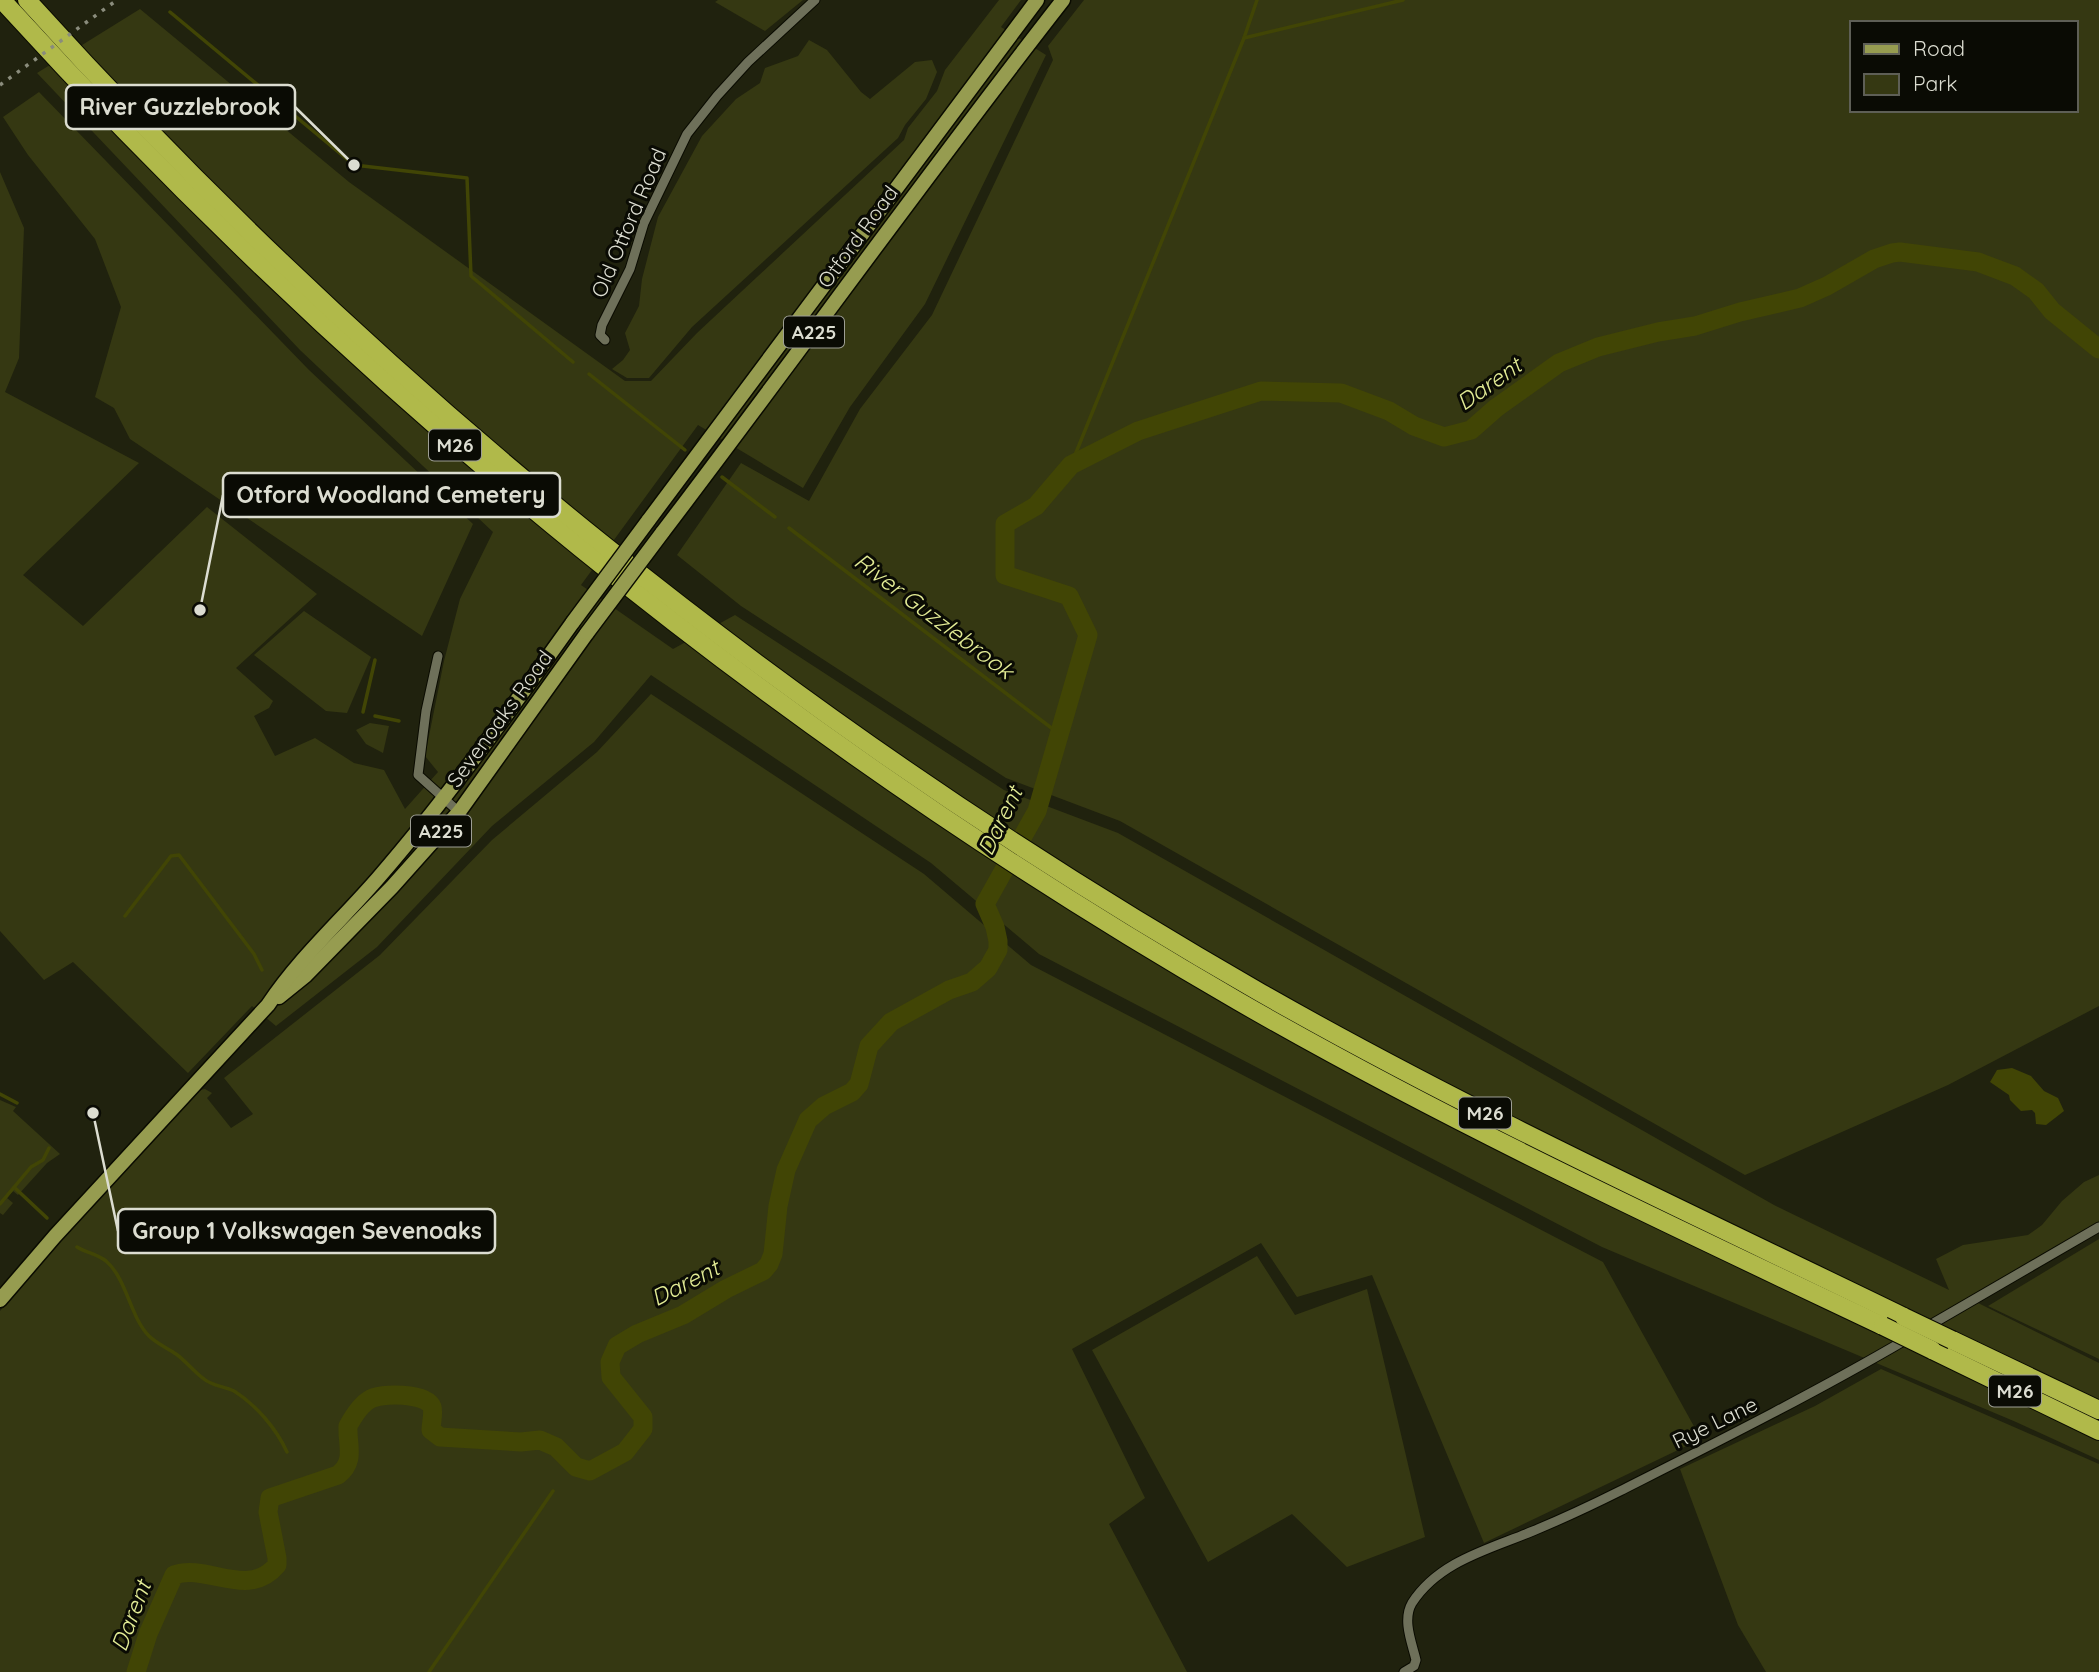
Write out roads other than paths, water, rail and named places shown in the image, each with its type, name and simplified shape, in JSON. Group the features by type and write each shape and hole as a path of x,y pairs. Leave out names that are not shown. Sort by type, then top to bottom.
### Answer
{"highway":[{"name":"M26","path":"2,0 115,122 240,248 442,433 538,515 681,629 818,730 965,820 1237,1000 1402,1091 1583,1182 2099,1431"},
{"name":"M26","path":"27,0 143,124 247,229 477,440 684,609 852,732 965,820"},
{"name":"M26","path":"1074,891 1433,1086 2099,1410"}],"main road":[{"name":"Otford Road","path":"573,622 768,364 947,117 1037,0"},
{"name":"Otford Road","path":"587,633 1063,0"},
{"name":"Sevenoaks Road","path":"0,1300 55,1236 268,1005 288,975 379,877 478,755 573,622"},
{"name":"Sevenoaks Road","path":"268,1005 305,976 392,887 459,812 587,633"}],"street":[{"name":"Old Otford Road","path":"605,340 600,335 602,325 630,269 644,223 687,134 748,62 815,0"},
{"path":"439,656 426,711 418,775 459,812"},
{"name":"Rye Lane","path":"1404,1672 1414,1666 1416,1660 1407,1624 1411,1604 1451,1566 1593,1503 1769,1416 2099,1227"}],"waterway":[{"path":"1244,38 1257,0"},
{"path":"1071,465 1244,38 1403,0"},
{"name":"River Guzzlebrook","path":"170,12 354,165 467,178 471,276 573,362"},
{"name":"Darent","path":"136,1672 148,1634 174,1575 200,1573 227,1579 253,1580 266,1575 277,1565 268,1512 270,1498 338,1475 344,1470 349,1458 348,1426 360,1408 375,1397 392,1395 428,1402 433,1416 431,1430 440,1437 521,1442 540,1440 556,1447 576,1467 590,1471 625,1452 643,1429 643,1417 611,1377 610,1362 617,1346 637,1334 683,1315 763,1271 773,1254 778,1206 786,1170 808,1120 824,1106 852,1092 859,1084 869,1046 891,1022 949,990 972,982 988,968 998,950 995,927 985,904 1037,811 1088,635 1069,596 1005,575 1005,524 1036,506 1071,465 1138,431 1261,391 1341,393 1389,411 1414,426 1444,437 1471,430 1496,408 1559,363 1598,347 1695,326 1800,298 1874,259 1900,252 1978,262 2015,276 2036,291 2052,311 2099,349"},
{"name":"River Guzzlebrook","path":"589,374 685,450"},
{"name":"River Guzzlebrook","path":"722,477 775,517"},
{"name":"River Guzzlebrook","path":"789,528 1058,733"},
{"path":"363,712 375,660"},
{"path":"375,716 399,721"},
{"path":"125,916 171,856 179,855 254,954 262,970"},
{"path":"0,1094 17,1103"},
{"path":"0,1204 31,1167 43,1160 49,1148"},
{"path":"15,1188 47,1218"},
{"path":"77,1247 103,1259 113,1269 137,1319 149,1336 180,1357 207,1381 234,1391 250,1403 271,1426 287,1452"},
{"path":"429,1672 553,1491"}],"railway":[{"path":"0,85 117,0"}],"place":[{"name":"River Guzzlebrook","path":"354,165"},
{"name":"Otford Woodland Cemetery","path":"200,610"},
{"name":"Group 1 Volkswagen Sevenoaks","path":"93,1113"}]}
